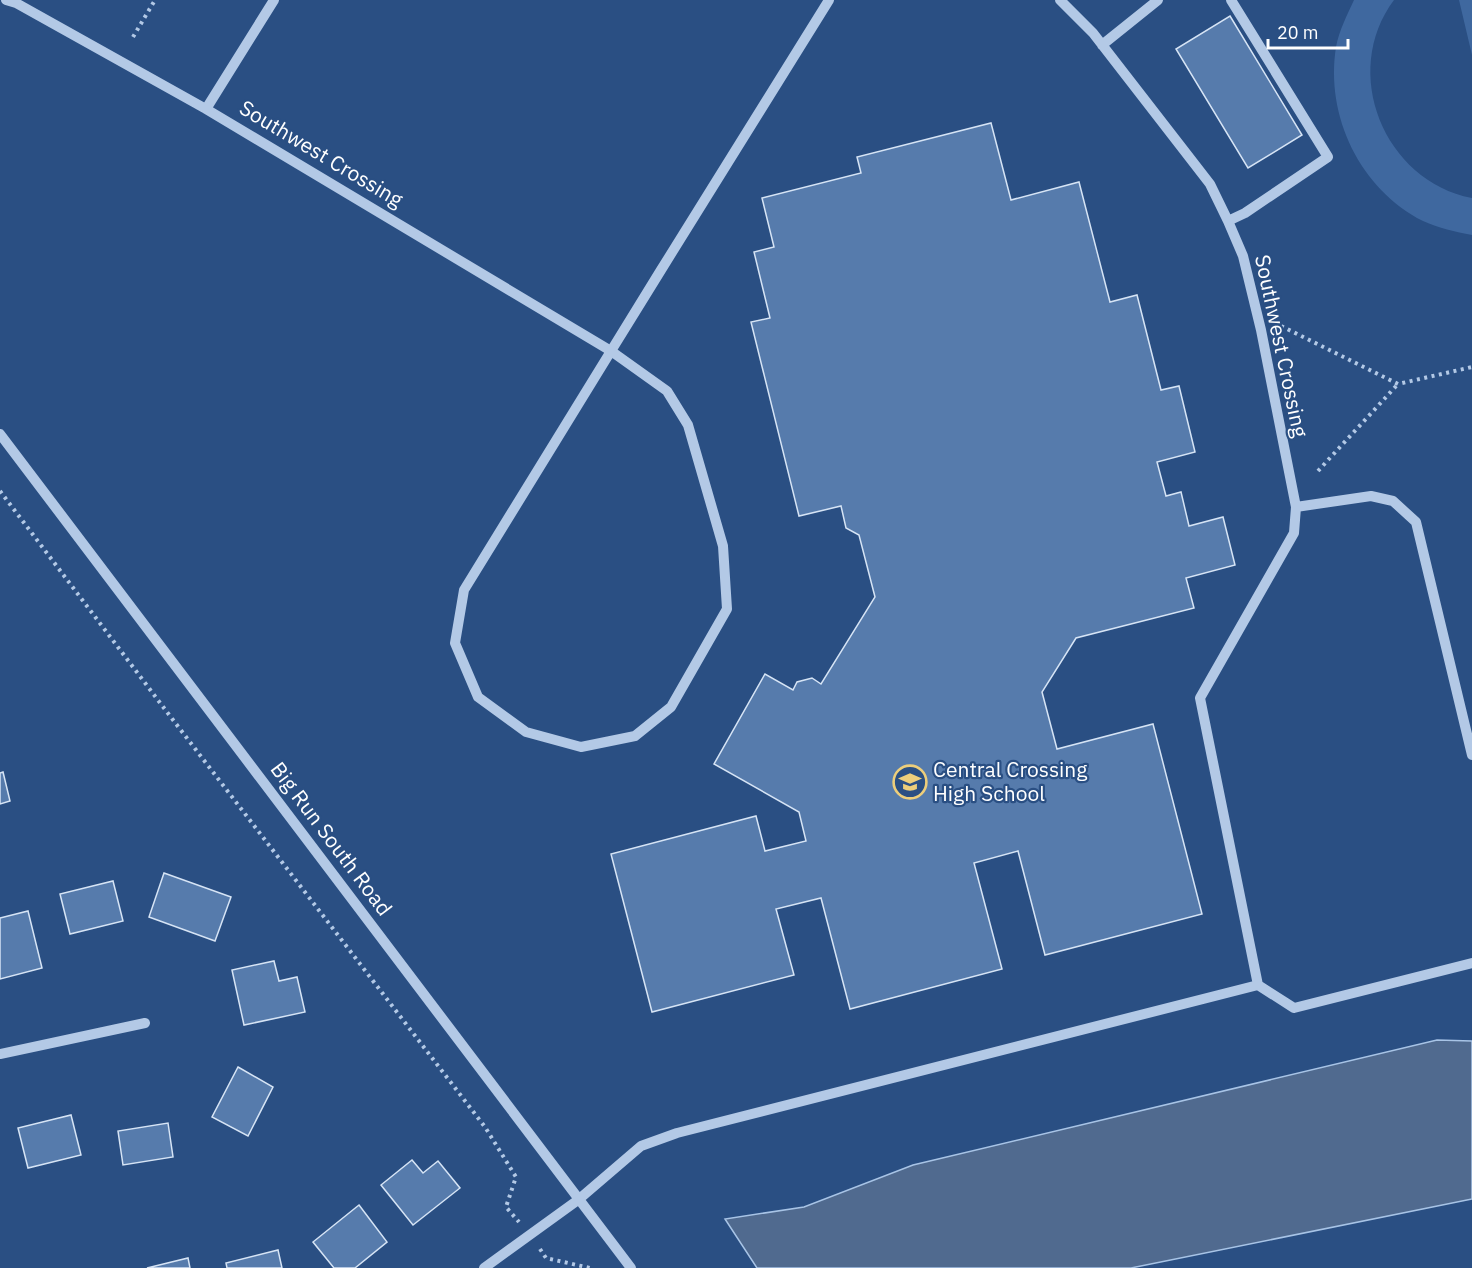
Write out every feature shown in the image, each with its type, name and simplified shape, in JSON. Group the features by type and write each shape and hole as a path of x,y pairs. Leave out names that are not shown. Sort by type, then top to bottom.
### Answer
{"street":[{"name":"Southwest Crossing","path":"6,0 16,3 206,109 611,351 667,391 688,425 723,546 727,609 671,707 635,736 581,747 526,732 478,697 454,643 464,590 611,351"},
{"path":"206,109 274,0"},
{"path":"611,351 829,0"},
{"name":"Southwest Crossing","path":"1060,0 1093,33 1209,184 1243,256 1261,330 1296,507 1294,533 1200,698 1258,985"},
{"path":"1102,45 1158,0"},
{"path":"1228,221 1245,213 1328,157 1231,0"},
{"name":"Big Run South Road","path":"0,434 631,1268"},
{"path":"1296,507 1371,496 1393,501 1416,522 1472,755"},
{"path":"484,1268 578,1200 641,1146 677,1133 1258,985 1294,1008 1472,963"},
{"path":"0,1053 145,1023"}],"path":[{"path":"133,37 155,0"},
{"path":"1281,326 1398,384"},
{"path":"1318,471 1398,384 1472,367"},
{"path":"0,491 485,1127 516,1177 506,1207 546,1258 590,1268"}],"shaded area":[{"path":"1354,0 1394,0 1378,28 1371,59 1372,90 1380,120 1394,147 1415,170 1441,188 1472,198 1472,235 1423,221 1401,207 1381,190 1365,170 1352,148 1342,124 1336,99 1334,73 1337,41"},
{"path":"1459,0 1472,0 1472,55"},
{"path":"1437,1040 1472,1041 1472,1199 1131,1268 757,1268 725,1219 804,1207 913,1165"}],"building":[{"path":"1230,16 1302,135 1248,168 1176,49"},
{"name":"Central Crossing High School","path":"991,123 1011,200 1079,182 1110,302 1137,295 1161,390 1179,386 1195,452 1157,462 1166,496 1181,492 1189,526 1223,517 1235,565 1186,578 1194,608 1076,638 1042,692 1057,749 1153,724 1202,914 1045,955 1018,851 974,863 1002,969 850,1009 821,898 776,909 794,975 652,1012 611,854 756,816 765,851 806,841 799,812 714,764 765,674 793,690 797,682 812,678 821,684 875,597 859,535 846,528 841,506 799,516 751,322 770,318 754,252 774,247 762,198 861,173 857,157"},
{"path":"3,772 10,801 0,804 0,773"},
{"path":"164,873 231,897 215,941 149,917"},
{"path":"113,881 123,921 70,934 60,894"},
{"path":"28,911 42,968 0,979 0,918"},
{"path":"274,961 279,981 297,977 305,1012 244,1025 232,970"},
{"path":"238,1067 273,1087 248,1136 212,1117"},
{"path":"71,1115 81,1155 28,1168 18,1128"},
{"path":"168,1123 173,1157 123,1165 118,1131"},
{"path":"412,1160 423,1173 438,1161 460,1188 413,1225 381,1185"},
{"path":"359,1205 387,1242 355,1268 334,1268 313,1242"},
{"path":"278,1250 282,1268 227,1268 226,1263"},
{"path":"188,1258 190,1268 147,1268"}],"place":[{"name":"Central Crossing High School","path":"910,782"}]}
